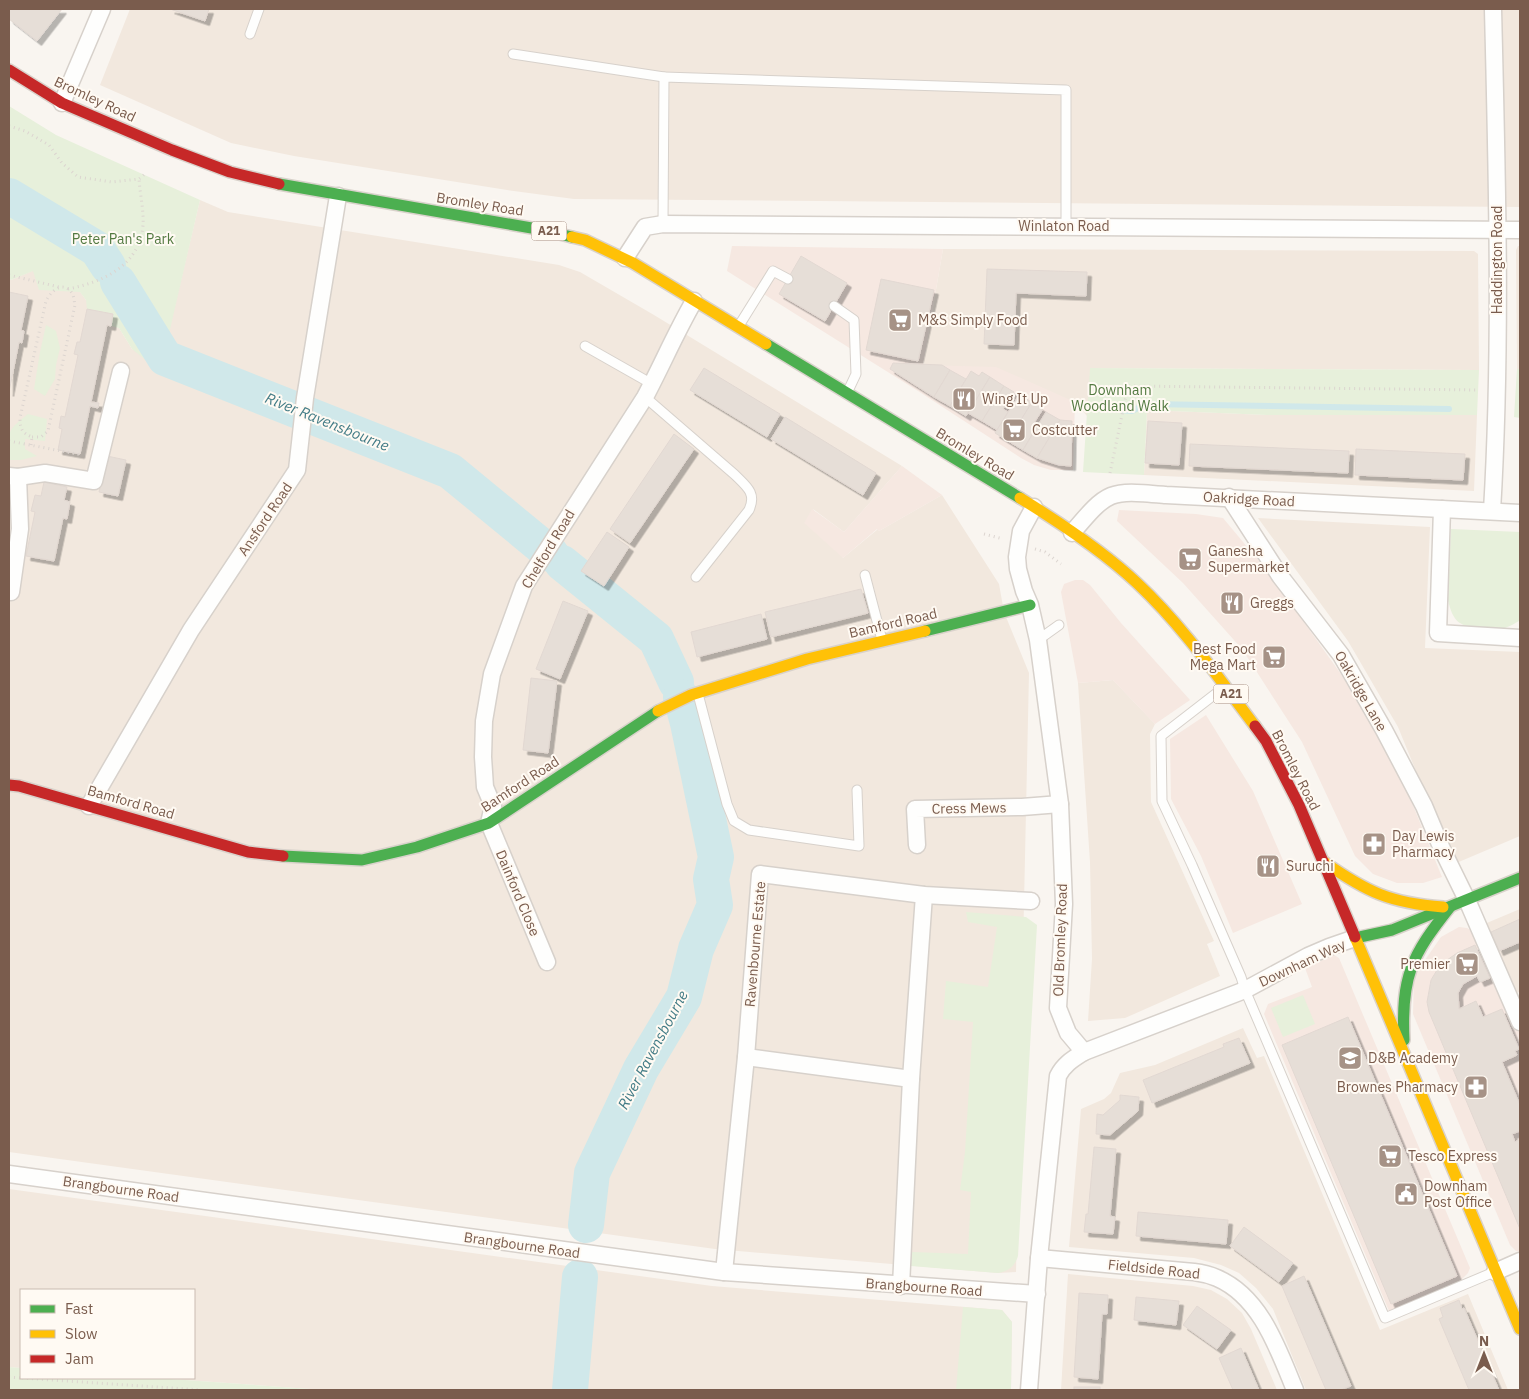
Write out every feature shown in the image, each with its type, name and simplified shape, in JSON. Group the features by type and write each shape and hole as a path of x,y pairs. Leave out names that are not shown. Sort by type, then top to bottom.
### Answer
{"main road":[{"name":"Bromley Road","path":"9,70 62,103 172,150 230,172 294,188 543,230 585,240 625,258 1034,507 1072,532 1137,583 1191,641 1226,686 1266,741 1299,805 1520,1329"},
{"name":"Bamford Road","path":"9,785 19,786 248,852 306,858 362,860 417,847 489,823 652,714 694,694 806,659 1030,605"},
{"path":"1324,862 1361,888 1384,898 1407,904 1450,907"},
{"name":"Downham Way","path":"1355,938 1392,930 1520,878"},
{"path":"1406,1058 1402,1012 1408,974 1415,957 1430,931 1450,907"}],"street":[{"path":"62,103 102,9"},
{"name":"Haddington Road","path":"1492,511 1498,393 1498,230 1493,9"},
{"name":"Ansford Road","path":"89,806 191,630 297,470 305,398 338,196"},
{"name":"Winlaton Road","path":"625,258 645,227 663,224 1520,230"},
{"name":"Chelford Road","path":"489,823 493,806 485,787 483,758 484,721 492,674 524,586 648,391 694,300"},
{"path":"11,592 20,529 13,477 45,473 94,480 121,371"},
{"name":"Oakridge Road","path":"1072,532 1097,504 1117,492 1520,513"},
{"name":"Oakridge Lane","path":"1229,497 1280,576 1341,655 1384,730 1424,806 1520,1022"},
{"name":"Old Bromley Road","path":"1034,507 1021,531 1017,557 1024,591 1030,605 1038,640 1060,804 1064,904 1058,1008 1068,1033 1084,1052"},
{"path":"1442,509 1438,633 1520,638"},
{"name":"Cress Mews","path":"917,845 915,809 1022,807 1060,804"},
{"name":"Dainford Close","path":"489,823 547,962"},
{"name":"Ravenbourne Estate","path":"724,1272 746,1057 760,874 924,896 1031,901"},
{"path":"901,1286 911,1079 924,896"},
{"name":"Downham Way","path":"1084,1052 1245,990 1329,946 1355,938"},
{"path":"1029,1390 1058,1076 1068,1063 1084,1052"},
{"path":"746,1057 911,1079"},
{"name":"Brangbourne Road","path":"9,1174 724,1272 901,1286 1037,1294"},
{"name":"Fieldside Road","path":"1040,1258 1194,1272 1217,1278 1236,1289 1250,1302 1263,1321 1281,1355 1295,1390"},
{"path":"1495,1272 1520,1261"}],"lane":[{"path":"250,34 259,9"},
{"path":"513,54 664,77 1066,90 1066,226"},
{"path":"663,224 664,77"},
{"path":"738,327 773,271 788,279"},
{"path":"834,306 854,320 856,374 846,394"},
{"path":"585,346 648,391 734,474 752,495 752,503 749,510 696,577"},
{"path":"865,574 882,641"},
{"path":"1038,640 1059,624"},
{"path":"1226,686 1162,736 1162,801 1241,977 1384,1318 1495,1272"},
{"path":"694,694 727,804 734,821 749,830 859,846 857,790"}],"path":[{"path":"9,126 25,131 49,145 62,163 78,177 112,182 139,179 146,173"},
{"path":"9,275 68,289 88,285 121,267 138,248 143,225 139,179"},
{"path":"59,288 50,292 46,301 20,418 20,428 24,434 32,436 41,436 48,432 75,305 73,294 68,289"},
{"path":"1110,473 1128,386 1479,390"},
{"path":"31,445 32,436"},
{"path":"9,441 99,458"},
{"path":"37,1379 201,1390"}],"shaded area":[{"path":"130,9 1520,9 1520,207 574,199 507,190 294,156 231,143 100,85"},
{"path":"200,200 228,212 559,265 580,272 902,466 844,532 813,509 843,558 878,529 879,531 942,495 999,584 1004,612 1029,673 1016,1272 998,1273 715,1249 9,1152 9,279 11,280 39,268 71,279 86,300 113,314 132,349 161,364"},
{"path":"732,246 943,249 923,365 996,367 1075,402 1073,470 1051,470 1034,465 1021,458 727,271"},
{"path":"1520,246 1520,369 1517,369 1516,250"},
{"path":"943,249 1474,251 1478,254 1479,370 1091,368 1087,416 1075,402 923,365"},
{"path":"1147,410 1267,415 1477,415 1474,491 1144,475"},
{"path":"902,466 942,495 879,531 877,529 843,558 804,523 812,509 844,532"},
{"path":"1119,510 1196,514 1223,518 1269,573 1385,736 1442,877 1423,883 1397,883 1373,874 1355,856 1302,742 1242,649 1183,583 1117,521"},
{"path":"1258,518 1430,527 1425,648 1520,652 1520,836 1454,864 1398,727 1348,641"},
{"path":"1075,580 1083,580 1090,585 1121,623 1190,700 1155,724 1113,680 1078,683 1061,592 1064,584"},
{"path":"1113,680 1155,724 1150,734 1151,802 1214,941 1207,944 1220,976 1125,1018 1088,1021 1092,959 1090,862 1078,683"},
{"path":"1206,715 1253,791 1302,904 1233,933 1201,856 1171,799 1170,739"},
{"path":"1520,909 1520,992 1511,993 1482,925"},
{"path":"1459,927 1467,928 1478,934 1520,1032 1520,1252 1510,1245 1413,1014 1414,976 1441,937"},
{"path":"1334,955 1339,958 1470,1268 1461,1280 1389,1311 1264,1014 1268,1004 1312,987 1305,968"},
{"path":"1243,1028 1257,1058 1264,1056 1380,1330 1468,1294 1508,1390 1306,1390 1273,1309 1256,1288 1239,1273 1221,1265 1194,1258 1069,1247 1081,1109 1104,1099 1111,1093 1120,1073 1155,1065"},
{"path":"9,1189 712,1286 1002,1310 1012,1322 1011,1390 324,1390 171,1379 195,1379 195,1289 20,1289 20,1368 9,1367"},
{"path":"1068,1274 1193,1286 1211,1290 1227,1299 1242,1313 1251,1329 1277,1390 1061,1390"}],"green space":[{"name":"Peter Pan's Park","path":"9,106 56,135 200,200 162,364 147,361 132,349 119,328 111,326 113,314 87,309 86,300 80,292 39,290 33,271 11,280 9,279"},
{"path":"46,325 56,331 60,348 55,379 45,396 34,389"},
{"name":"Downham Woodland Walk","path":"1090,368 1479,370 1477,415 1267,415 1147,410 1144,475 1083,472"},
{"path":"1517,369 1520,369 1520,418 1514,417"},
{"path":"28,414 47,419 45,441 25,439 25,449 37,456 21,460 9,460 10,433 15,425"},
{"path":"1451,529 1520,532 1519,621 1505,628 1491,630 1467,626 1458,622 1455,618 1448,600"},
{"path":"966,912 1026,917 1037,925 1018,1256 1011,1267 998,1273 911,1266 912,1252 968,1254 971,1192 960,1190 965,1152 973,1022 943,1019 946,981 988,987 997,927 968,922"},
{"path":"1303,995 1315,1024 1283,1037 1271,1008"},
{"path":"963,1307 1002,1310 1012,1322 1011,1390 956,1390"},
{"path":"9,1367 20,1368 20,1379 171,1379 324,1390 9,1390"}],"building":[{"path":"9,9 62,9 37,41 9,19"},
{"path":"170,9 209,9 205,21"},
{"path":"801,256 847,283 825,321 779,294"},
{"path":"987,269 1087,272 1086,296 1016,293 1014,345 984,344"},
{"name":"M&S Simply Food","path":"881,279 934,290 918,361 866,350"},
{"path":"9,292 28,296 21,330 24,331 22,343 19,342 9,392"},
{"path":"87,309 113,314 111,326 107,325 91,402 99,403 98,408 90,406 80,454 58,450 62,429 59,428 61,416 65,417 78,355 74,354 77,342 80,342"},
{"path":"893,363 942,365 950,370 934,397 890,369"},
{"path":"704,368 780,414 767,437 690,390"},
{"path":"950,370 966,379 950,406 934,397"},
{"path":"971,371 979,376 982,372 990,377 966,416 950,406"},
{"path":"990,377 1004,386 982,421 968,413"},
{"path":"1004,386 1014,392 1003,409 1008,412 997,430 982,421"},
{"path":"1019,395 1032,402 1008,441 995,433"},
{"path":"1032,402 1043,409 1032,426 1036,428 1023,450 1008,441"},
{"path":"1046,412 1060,420 1037,458 1023,450"},
{"path":"785,417 876,473 863,495 771,439"},
{"path":"1060,420 1072,421 1071,466 1059,465 1037,458"},
{"path":"1148,421 1182,423 1179,465 1145,463"},
{"path":"674,434 694,449 630,543 610,529"},
{"path":"1190,444 1349,451 1348,473 1189,466"},
{"path":"1356,449 1465,454 1463,480 1355,475"},
{"path":"107,456 126,460 118,496 99,492"},
{"path":"44,482 67,487 64,500 70,502 67,519 63,518 54,561 26,556 35,512 31,511 35,495 41,496"},
{"path":"607,532 629,547 604,586 581,571"},
{"path":"861,589 868,613 771,637 765,612"},
{"path":"563,601 588,611 560,679 536,669"},
{"path":"761,614 767,639 697,657 691,632"},
{"path":"531,678 557,681 548,753 523,750"},
{"path":"1520,919 1520,942 1499,951 1491,932"},
{"path":"1475,945 1490,978 1480,982 1477,976 1463,984 1458,993 1459,1009 1476,1001 1483,1017 1502,1009 1519,1049 1515,1051 1517,1055 1502,1062 1520,1105 1520,1131 1512,1134 1515,1142 1520,1139 1520,1229 1429,1012 1427,1002 1431,980 1440,965 1457,953"},
{"path":"1348,1017 1457,1276 1391,1304 1282,1045"},
{"path":"1239,1038 1250,1063 1152,1103 1143,1080 1224,1047 1223,1044"},
{"path":"1120,1095 1139,1097 1138,1111 1110,1135 1096,1134 1097,1114 1103,1115 1120,1100"},
{"path":"1094,1147 1116,1149 1110,1216 1115,1217 1113,1234 1084,1232 1086,1214 1088,1214"},
{"path":"1138,1212 1228,1220 1226,1244 1136,1236"},
{"path":"1244,1227 1293,1263 1279,1282 1230,1246"},
{"path":"1304,1276 1351,1386 1340,1390 1326,1390 1282,1286"},
{"path":"1079,1293 1108,1295 1107,1314 1102,1314 1098,1379 1074,1377"},
{"path":"1136,1297 1179,1301 1176,1325 1134,1320"},
{"path":"1459,1300 1499,1390 1469,1390 1439,1319 1443,1317 1440,1308"},
{"path":"1197,1306 1231,1330 1217,1349 1183,1325"},
{"path":"1241,1348 1259,1390 1233,1390 1219,1358"},
{"path":"1074,1387 1100,1387 1100,1390 1074,1390"}],"waterway":[{"name":"River Ravensbourne","path":"9,196 97,249 108,266"},
{"name":"River Ravensbourne","path":"118,282 165,358 450,471 551,554"},
{"path":"1079,407 1132,411 1146,404 1449,409"},
{"name":"River Ravensbourne","path":"562,563 656,639 676,682"},
{"name":"River Ravensbourne","path":"586,1225 592,1173 641,1069 684,997 696,949 715,905 711,879 716,857 681,697"},
{"name":"River Ravensbourne","path":"570,1390 580,1277"}],"traffic: fast":[{"path":"279,184 543,230 572,237"},
{"path":"766,344 1020,498"},
{"path":"925,631 1030,605"},
{"path":"283,856 362,860 417,847 489,823 658,711"},
{"path":"1355,938 1392,930 1520,878"},
{"path":"1404,1040 1404,1000 1411,968 1426,940 1450,907"}],"traffic: slow":[{"path":"572,237 585,240 633,263 766,344"},
{"path":"1020,498 1080,538 1137,583 1184,634 1255,726"},
{"path":"658,711 691,695 807,659 925,631"},
{"path":"1324,862 1353,881 1393,899 1443,907"},
{"path":"1355,937 1520,1329"}],"traffic: jam":[{"path":"9,70 62,103 172,150 230,172 279,184"},
{"path":"1255,726 1266,741 1299,805 1355,937"},
{"path":"9,785 19,786 248,852 283,856"}],"place":[{"name":"M&S Simply Food","path":"900,320"},
{"name":"Wing It Up","path":"964,399"},
{"name":"Costcutter","path":"1014,430"},
{"name":"Ganesha Supermarket","path":"1190,559"},
{"name":"Greggs","path":"1232,603"},
{"name":"Best Food Mega Mart","path":"1274,657"},
{"name":"Day Lewis Pharmacy","path":"1374,844"},
{"name":"Suruchi","path":"1268,866"},
{"name":"Premier","path":"1467,964"},
{"name":"D&B Academy","path":"1350,1058"},
{"name":"Brownes Pharmacy","path":"1476,1087"},
{"name":"Tesco Express","path":"1390,1156"},
{"name":"Downham Post Office","path":"1406,1194"}]}
